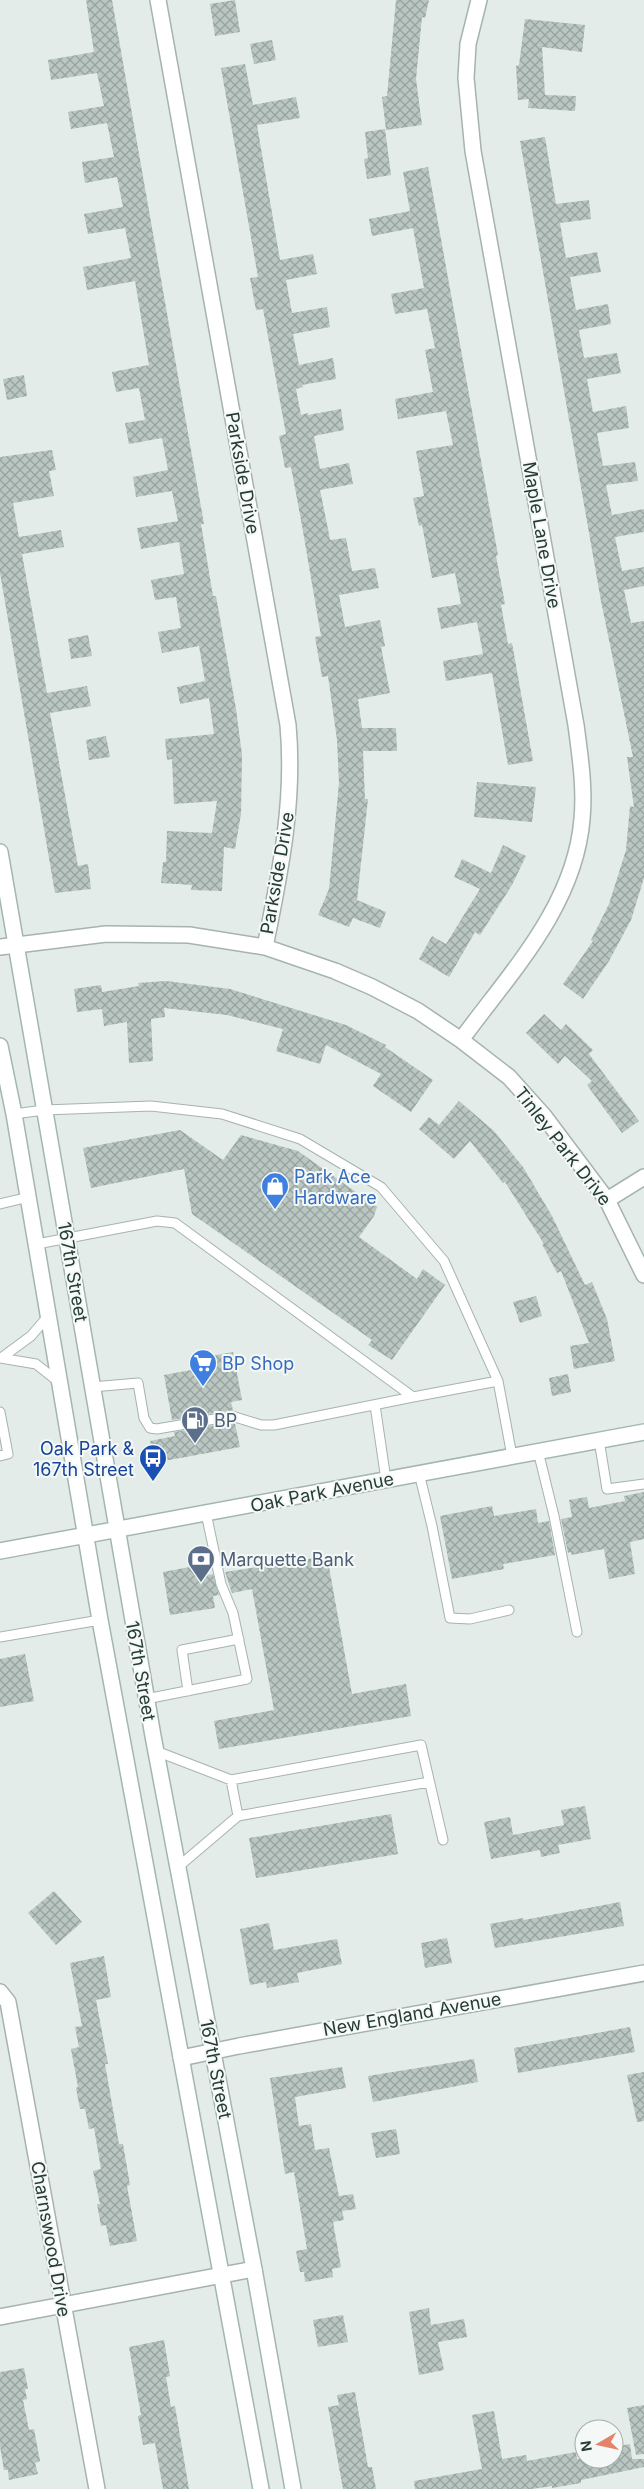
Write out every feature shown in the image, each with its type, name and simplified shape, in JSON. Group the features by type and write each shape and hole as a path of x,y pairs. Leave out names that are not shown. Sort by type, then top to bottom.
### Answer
{"street":[{"name":"Parkside Drive","path":"158,0 288,725 290,776 287,830 265,947"},
{"name":"Maple Lane Drive","path":"461,1040 549,920 564,890 578,848 582,820 583,788 576,725 473,151 466,78 468,44 479,0"},
{"name":"167th Street","path":"0,852 146,1699 254,2269 293,2489"},
{"name":"Tinley Park Drive","path":"0,947 106,934 190,935 265,947 335,971 372,987 418,1011 461,1040 509,1077 538,1109 607,1200 644,1275"},
{"name":"167th Street","path":"1,1056 14,1114 29,1198 100,1620 261,2489"},
{"path":"607,1200 644,1177"},
{"name":"Oak Park Avenue","path":"0,1551 644,1432"},
{"name":"New England Avenue","path":"181,2058 644,1973"},
{"name":"Charnswood Drive","path":"0,1992 8,2002 97,2489"},
{"path":"0,2317 254,2269"}],"lane":[{"path":"14,1114 44,1110 151,1106 222,1114 300,1139 381,1187 444,1261 498,1381 512,1456"},
{"path":"0,1204 29,1198"},
{"path":"37,1244 156,1221 175,1223 413,1398"},
{"path":"0,1358 31,1336 49,1316"},
{"path":"0,1358 36,1364 60,1383"},
{"path":"92,1387 138,1382 144,1418 150,1428 157,1428 232,1416 261,1425 274,1425 498,1381"},
{"path":"375,1405 386,1480"},
{"path":"0,1412 8,1454 0,1456"},
{"path":"599,1440 607,1489 644,1484"},
{"path":"538,1451 554,1516 577,1632"},
{"path":"419,1473 432,1526 450,1618 470,1619 509,1610"},
{"path":"146,1699 247,1679 233,1613 221,1584 206,1513"},
{"path":"0,1636 100,1620"},
{"path":"188,1691 182,1650 239,1639"},
{"path":"156,1752 231,1780 421,1745 443,1840"},
{"path":"231,1780 238,1816"},
{"path":"178,1867 238,1816 429,1782"}],"building":[{"path":"86,0 112,0 204,524 201,524 213,596 216,596 236,709 242,755 241,814 235,849 224,847 222,891 191,890 192,885 161,883 163,862 166,862 167,831 212,833 217,801 174,804 172,759 167,760 165,739 214,734 209,698 180,704 177,687 205,681 199,646 162,653 158,632 181,628 176,597 155,600 151,580 184,574 179,542 141,549 137,528 178,521 172,491 136,497 133,477 168,470 162,438 129,444 125,423 145,420 139,388 116,392 112,372 149,365 135,281 87,290 83,267 131,258 125,228 88,234 84,214 123,207 117,177 85,183 82,162 114,157 107,123 71,129 68,112 104,106 97,73 51,80 48,60 94,52"},
{"path":"235,0 240,32 215,36 210,4"},
{"path":"396,0 429,0 425,18 422,17 416,79 422,125 386,130 382,97 387,96"},
{"path":"525,19 585,25 582,52 542,47 545,95 576,96 575,111 528,108 529,99 518,100 516,66 519,65"},
{"path":"272,40 276,60 254,64 250,44"},
{"path":"245,64 253,105 296,97 300,118 257,125 280,260 313,254 317,274 286,280 292,313 327,307 330,327 293,334 299,365 333,358 336,379 302,385 303,387 296,389 301,415 341,409 344,430 314,436 320,469 349,463 353,484 320,490 330,540 346,538 352,571 375,568 379,588 339,595 345,627 380,620 385,646 381,647 390,693 358,699 362,728 396,728 397,751 363,751 365,799 368,799 357,900 386,912 380,928 353,918 349,927 318,915 329,889 339,783 337,740 328,676 322,677 315,637 321,636 291,467 285,468 279,436 286,434 263,309 256,310 250,278 258,277 221,68"},
{"path":"385,129 391,175 367,179 364,159 368,158 365,132"},
{"path":"545,137 556,204 589,200 591,219 560,223 566,258 597,252 601,272 570,277 576,310 608,304 611,324 579,330 584,358 617,353 621,373 587,379 593,412 626,406 629,428 597,433 603,466 635,462 638,481 606,485 612,515 644,509 644,532 615,537 622,571 644,567 644,586 624,590 631,623 644,621 644,878 631,920 609,961 583,999 563,984 593,941 591,940 609,904 626,850 630,806 634,807 627,757 633,757 601,601 520,141"},
{"path":"428,167 498,555 496,556 505,604 501,605 508,644 512,643 533,761 508,765 492,673 446,681 443,661 483,654 477,622 441,629 437,608 461,604 455,573 432,578 422,525 419,526 413,498 424,496 416,451 453,445 446,411 398,419 395,399 433,392 425,350 435,348 427,309 395,314 391,294 424,288 413,228 372,236 369,219 410,211 403,172"},
{"path":"24,375 27,396 7,400 3,379"},
{"path":"52,450 56,470 49,471 54,496 13,503 19,537 61,530 64,547 22,554 47,693 87,686 91,706 50,713 78,866 88,864 91,889 55,893 0,573 0,457"},
{"path":"88,635 92,656 71,659 68,639"},
{"path":"106,736 110,757 89,760 86,740"},
{"path":"477,782 536,787 532,822 474,817"},
{"path":"503,845 526,856 512,885 480,935 475,932 449,977 419,959 432,936 446,944 480,889 454,877 462,859 491,873"},
{"path":"166,981 230,989 346,1025 386,1045 385,1047 433,1080 411,1112 373,1086 381,1074 326,1045 320,1064 276,1051 283,1029 227,1015 164,1008 165,1017 151,1019 153,1061 129,1063 127,1022 104,1026 102,1009 77,1012 74,989 101,985 102,992 139,986 138,983"},
{"path":"544,1014 561,1030 566,1024 593,1050 589,1054 639,1121 622,1133 587,1085 592,1081 565,1056 558,1064 526,1033"},
{"path":"459,1101 494,1131 523,1167 552,1216 585,1285 592,1282 607,1319 615,1361 574,1369 570,1346 589,1343 561,1271 557,1273 542,1244 544,1244 505,1182 503,1183 470,1141 454,1159 419,1129 429,1117 439,1125"},
{"path":"180,1130 223,1160 241,1135 298,1151 377,1207 374,1216 359,1237 417,1279 423,1269 445,1285 392,1360 368,1345 372,1340 192,1214 184,1169 91,1188 83,1148"},
{"path":"536,1296 542,1316 520,1323 513,1302"},
{"name":"BP Shop","path":"233,1352 242,1400 231,1402 233,1410 172,1420 164,1375 213,1366 211,1356"},
{"path":"568,1374 571,1392 552,1396 549,1378"},
{"name":"BP","path":"232,1422 235,1424 240,1447 153,1463 150,1441 175,1436 174,1432"},
{"path":"644,1492 644,1539 630,1542 635,1574 609,1579 604,1549 571,1555 571,1552 568,1553 561,1519 572,1517 569,1500 587,1497 589,1508 625,1501 624,1496"},
{"path":"492,1506 494,1516 536,1509 538,1523 549,1521 555,1555 503,1564 504,1569 452,1579 440,1516"},
{"path":"327,1556 352,1694 406,1684 411,1716 219,1749 214,1721 274,1710 252,1589 232,1593 225,1572"},
{"name":"Marquette Bank","path":"206,1564 208,1575 213,1574 219,1595 213,1596 215,1608 170,1615 163,1572"},
{"path":"25,1654 34,1701 0,1707 0,1659"},
{"path":"585,1806 591,1839 558,1845 560,1853 541,1857 540,1850 491,1859 484,1822 510,1817 513,1835 564,1825 561,1810"},
{"path":"391,1814 398,1854 256,1878 249,1838"},
{"path":"54,1891 82,1922 56,1945 28,1913"},
{"path":"620,1902 624,1926 495,1948 490,1924 523,1918 524,1920"},
{"path":"269,1923 274,1950 337,1939 342,1964 297,1973 299,1982 267,1988 266,1982 250,1985 240,1929"},
{"path":"447,1938 452,1963 425,1968 421,1943"},
{"path":"104,1956 111,1997 96,2000 108,2064 105,2064 119,2144 123,2144 130,2185 127,2186 137,2241 110,2246 106,2225 101,2226 97,2204 100,2204 93,2171 101,2169 94,2128 89,2129 85,2109 80,2109 71,2049 79,2047 75,2027 82,2026 70,1963"},
{"path":"630,2027 635,2052 518,2073 514,2048"},
{"path":"474,2059 478,2082 373,2102 368,2076"},
{"path":"342,2067 346,2088 295,2097 299,2126 311,2124 315,2150 329,2148 339,2196 353,2194 356,2209 342,2211 344,2220 333,2222 341,2267 332,2269 333,2277 305,2282 304,2272 300,2272 296,2251 307,2249 294,2172 285,2174 270,2078"},
{"path":"644,2072 644,2121 637,2122 627,2075"},
{"path":"396,2129 400,2154 376,2158 371,2133"},
{"path":"429,2308 431,2325 464,2319 467,2337 438,2342 444,2370 419,2375 409,2312"},
{"path":"343,2315 348,2342 318,2347 313,2320"},
{"path":"164,2340 170,2376 166,2377 171,2407 175,2406 189,2489 163,2489 155,2443 143,2445 138,2416 141,2415 129,2347"},
{"path":"24,2368 28,2389 25,2389 27,2399 23,2400 29,2430 34,2429 40,2461 35,2463 38,2474 9,2480 8,2470 4,2470 0,2446 0,2372"},
{"path":"355,2392 368,2467 372,2467 376,2489 343,2489 328,2407 339,2405 337,2395"},
{"path":"644,2405 644,2454 636,2455 627,2408"},
{"path":"494,2411 502,2459 526,2455 527,2461 574,2452 574,2469 624,2469 624,2445 630,2444 632,2459 644,2459 644,2467 581,2480 581,2483 552,2488 552,2486 532,2489 415,2489 414,2481 482,2469 472,2415"}],"place":[{"name":"Park Ace Hardware","path":"275,1210"},
{"name":"BP Shop","path":"203,1387"},
{"name":"BP","path":"195,1444"},
{"name":"Oak Park & 167th Street","path":"153,1482"},
{"name":"Marquette Bank","path":"201,1583"}]}
